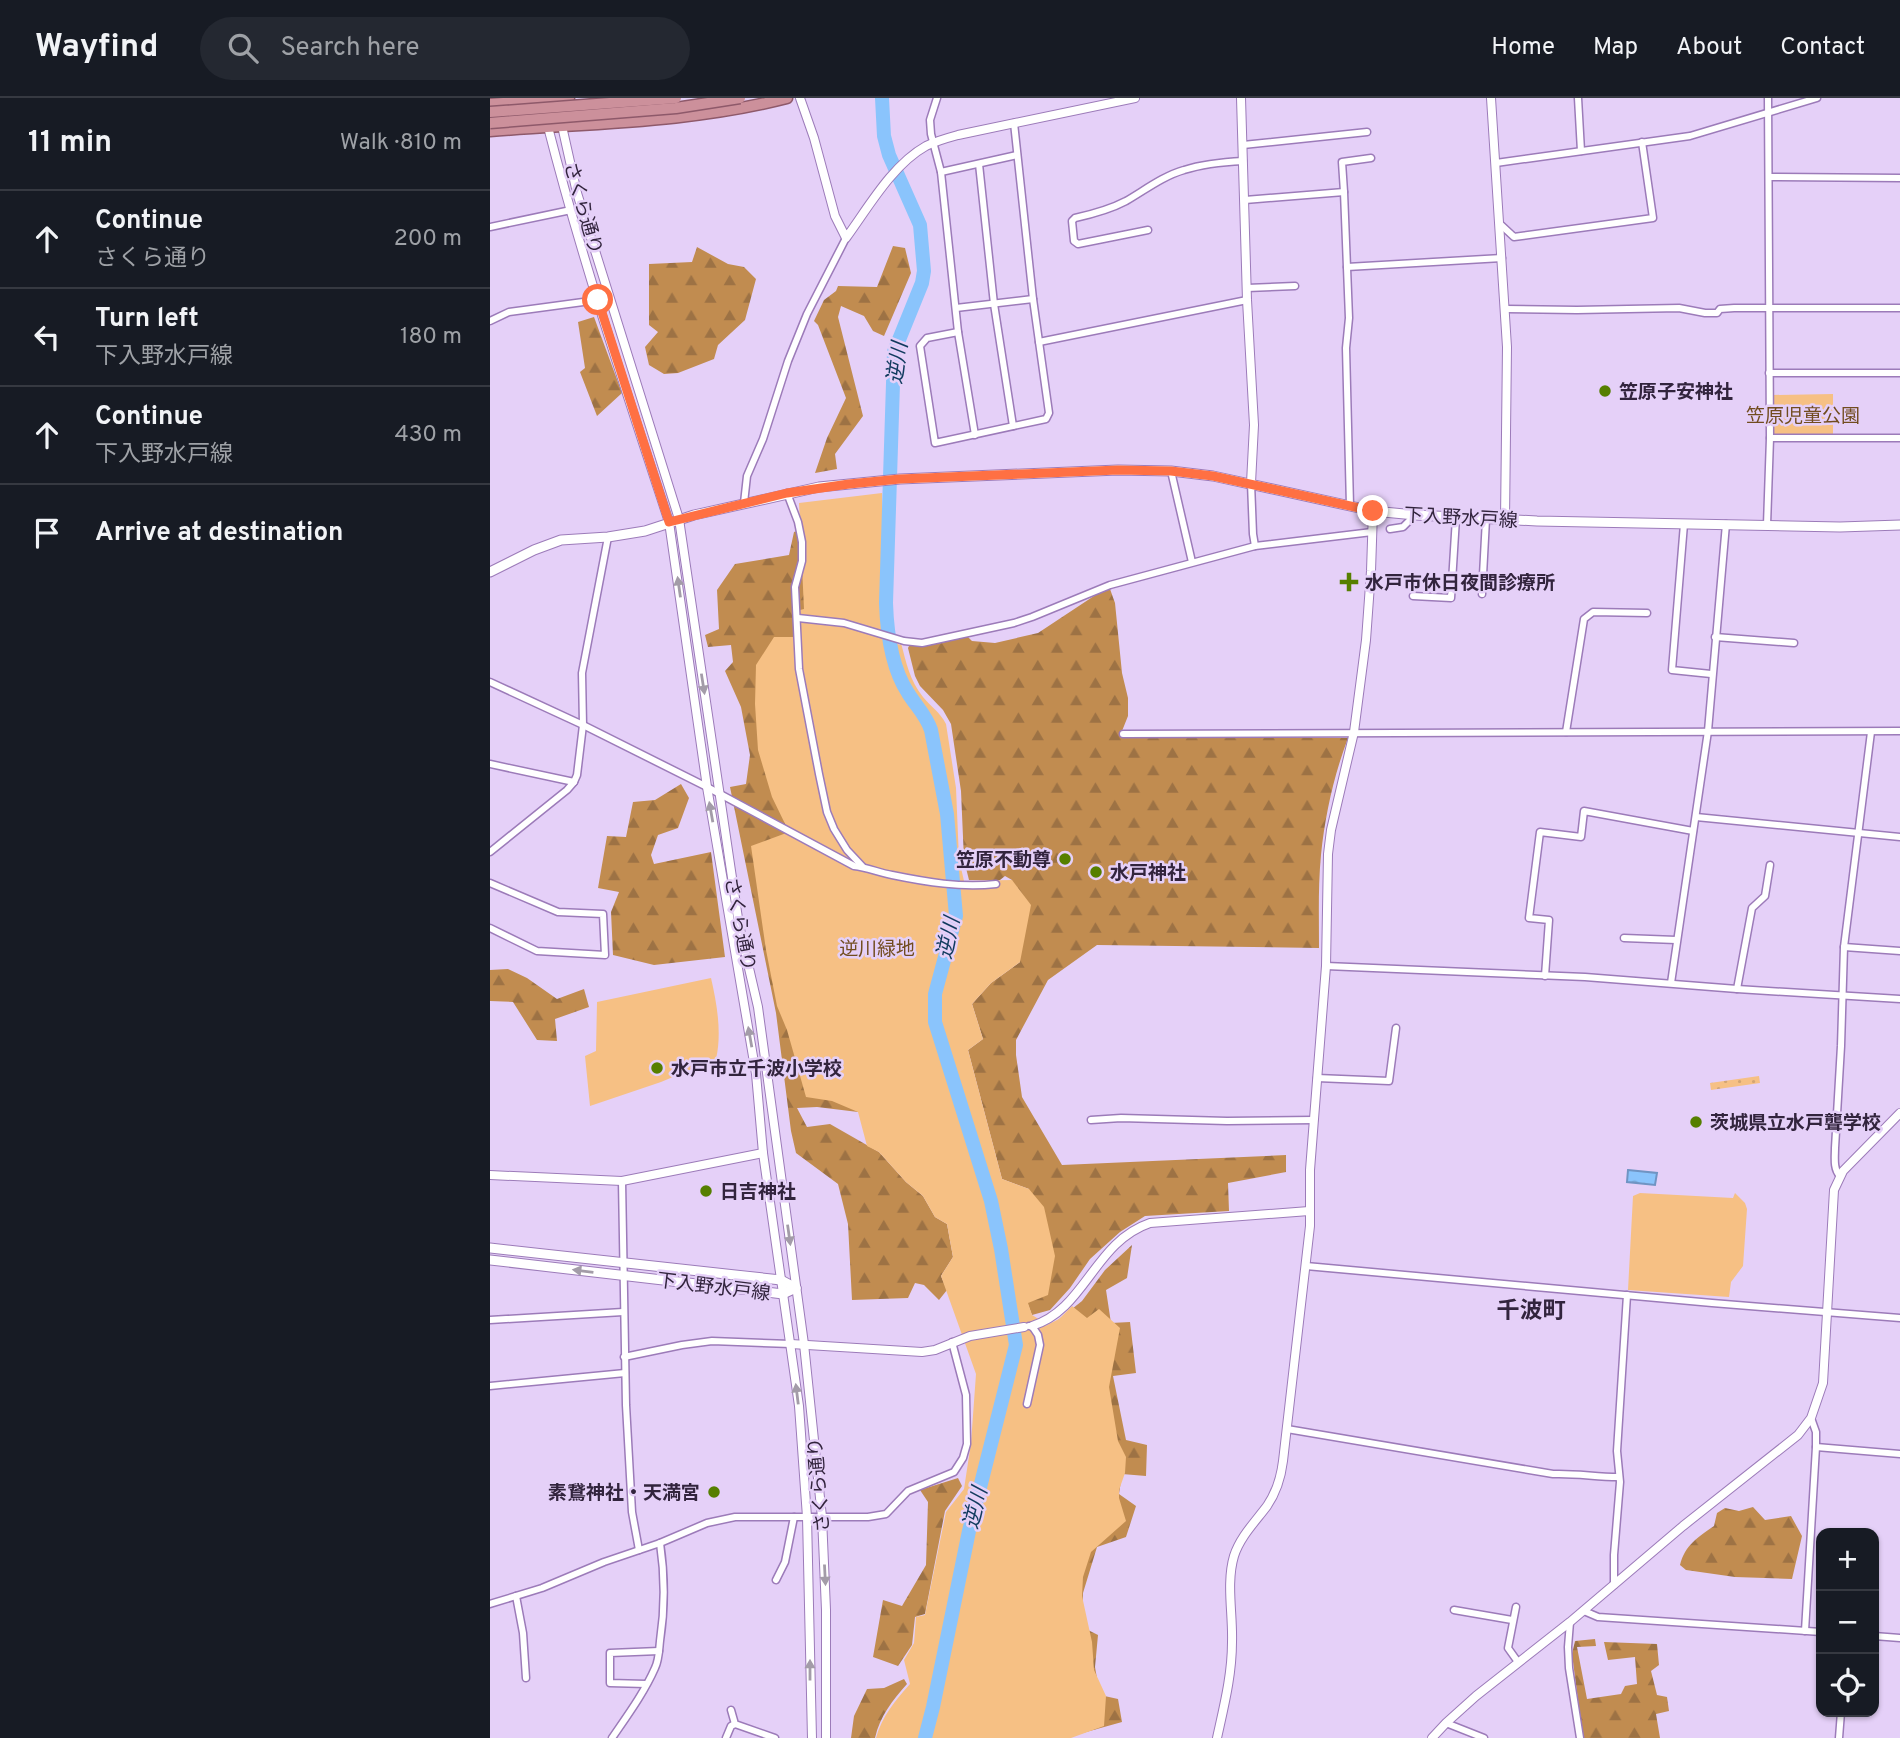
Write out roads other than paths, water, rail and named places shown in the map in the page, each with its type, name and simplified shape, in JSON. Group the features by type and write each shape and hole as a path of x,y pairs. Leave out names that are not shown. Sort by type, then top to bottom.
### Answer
{"highway":[{"path":"490,104 569,98"},
{"path":"490,112 676,98"},
{"path":"490,123 676,108 740,98"},
{"path":"490,131 690,116 741,109 787,98"}],"main road":[{"name":"下入野水戸線","path":"787,493 878,480 1118,470 1171,471 1251,483 1373,511 1415,515 1685,524 1840,527 1900,525"},
{"path":"490,572 561,540 645,531 674,521 787,493"},
{"name":"下入野水戸線","path":"490,1248 781,1280 796,1288"},
{"name":"下入野水戸線","path":"490,1260 783,1294 796,1288"}],"street":[{"path":"800,98 835,216 846,238"},
{"path":"937,98 930,120 941,172 958,332 975,435"},
{"path":"744,503 747,476 764,439 788,361 807,314 846,238 904,162 923,148 958,135 1135,98"},
{"path":"1241,98 1254,425 1251,483 1255,546"},
{"path":"1491,98 1506,309 1505,520"},
{"path":"1578,98 1581,151"},
{"path":"1767,525 1770,438 1768,98"},
{"path":"1496,163 1690,136 1817,98"},
{"path":"958,332 928,338 920,346 935,443 1046,419 1049,413 1033,299 1014,123"},
{"name":"さくら通り","path":"562,126 577,193 674,521 739,925 760,1019 804,1344 822,1517 826,1610 826,1738"},
{"name":"さくら通り","path":"548,127 598,300 674,521 706,787 756,1074 763,1153 799,1406 807,1517 812,1738"},
{"path":"1243,145 1367,132"},
{"path":"1500,224 1514,237 1653,218 1642,142"},
{"path":"941,172 1017,155"},
{"path":"1350,506 1346,348 1349,318 1342,162 1371,158"},
{"path":"1148,230 1078,244 1073,242 1072,222 1074,218 1115,207 1183,170 1243,161"},
{"path":"979,164 994,304 1013,426"},
{"path":"1769,177 1900,178"},
{"path":"1245,200 1345,192"},
{"path":"490,227 571,210"},
{"path":"1347,267 1502,258"},
{"path":"1247,288 1295,286"},
{"path":"956,308 1033,299"},
{"path":"490,321 509,312 598,300"},
{"path":"1039,342 1247,300"},
{"path":"1506,309 1679,308 1717,313 1720,309 1900,308"},
{"path":"1769,373 1900,373"},
{"path":"1770,438 1900,438"},
{"path":"1171,471 1192,562"},
{"path":"787,493 802,541 802,561 795,587 802,687 827,812 834,829 847,850 862,866 873,871 942,883 996,884"},
{"path":"1217,1738 1229,1684 1231,1572 1234,1555 1277,1488 1283,1461 1310,1226 1314,1120 1325,966 1328,855 1331,830 1354,732 1366,640 1373,511"},
{"path":"1390,529 1403,527 1415,515"},
{"path":"1413,596 1451,598 1456,518"},
{"path":"1482,594 1486,519"},
{"path":"1685,524 1672,670 1712,674"},
{"path":"1671,983 1708,731 1726,524"},
{"path":"798,618 844,623 922,643 1014,623 1110,584 1255,546 1372,532"},
{"path":"490,852 574,782 579,764 583,725 582,673 608,537"},
{"path":"1566,732 1584,619 1592,612 1647,613"},
{"path":"1715,637 1794,643"},
{"path":"490,682 720,794 855,866 862,866"},
{"path":"1123,734 1900,731"},
{"path":"1840,1175 1835,1163 1835,1148 1844,947 1871,732"},
{"path":"490,764 574,782"},
{"path":"1545,976 1549,920 1529,918 1540,832 1581,837 1584,811 1693,831"},
{"path":"1696,817 1900,837"},
{"path":"1737,989 1752,908 1765,896 1770,865"},
{"path":"490,894 492,884 558,912 603,914 605,955 537,951 490,928"},
{"path":"1624,938 1676,940"},
{"path":"1844,947 1900,951"},
{"path":"1325,966 1429,969 1900,999"},
{"path":"1317,1078 1389,1081 1396,1028"},
{"path":"1433,1738 1446,1723 1518,1662 1584,1611 1683,1526 1806,1427 1823,1383 1834,1190 1840,1175 1900,1113"},
{"path":"1091,1120 1314,1120"},
{"path":"490,1175 622,1181 763,1153"},
{"path":"622,1181 624,1357 632,1512 639,1550"},
{"path":"624,1357 712,1341 804,1344 911,1353 935,1350 970,1336 1028,1326 1052,1317 1071,1300 1099,1261 1139,1226 1309,1211"},
{"path":"1306,1266 1900,1318"},
{"path":"1614,1585 1620,1482 1617,1451 1627,1295"},
{"path":"490,1320 624,1312"},
{"path":"1027,1404 1040,1345 1038,1335 1028,1326"},
{"path":"490,1604 722,1518 868,1517 886,1514 908,1491 954,1472 963,1458 966,1395 952,1342"},
{"path":"490,1386 625,1373"},
{"path":"1805,1631 1816,1447 1816,1432 1811,1418"},
{"path":"1287,1429 1553,1474 1618,1477"},
{"path":"1816,1447 1900,1454"},
{"path":"776,1580 785,1562 794,1517"},
{"path":"612,1738 655,1669 664,1608 664,1570 660,1543"},
{"path":"516,1596 523,1633 526,1678"},
{"path":"1516,1607 1508,1648 1518,1662"},
{"path":"1454,1610 1512,1620"},
{"path":"1584,1611 1598,1617 1816,1632"},
{"path":"1570,1622 1569,1668 1580,1738"},
{"path":"1879,1636 1900,1638"},
{"path":"646,1684 610,1683 610,1653 659,1651"},
{"path":"731,1710 735,1724"},
{"path":"1839,1738 1841,1717"},
{"path":"1446,1723 1484,1738"},
{"path":"735,1724 762,1736 775,1738"},
{"path":"726,1738 731,1726 735,1724"}],"water":[{"path":"1628,1170 1657,1173 1655,1185 1627,1182"}],"waterway":[{"name":"逆川","path":"882,98 884,136 889,155 920,225 924,271 922,283 894,352 887,626 891,650 902,683 931,730 947,814 956,916 935,994 935,1022 991,1201 1016,1345 969,1531 925,1738"}],"place":[{"name":"笠原子安神社","path":"1605,391"},
{"name":"水戸市休日夜間診療所","path":"1349,582"},
{"name":"笠原不動尊","path":"1065,859"},
{"name":"水戸神社","path":"1096,872"},
{"name":"水戸市立千波小学校","path":"657,1068"},
{"name":"茨城県立水戸聾学校","path":"1696,1122"},
{"name":"日吉神社","path":"706,1191"},
{"name":"素鵞神社・天満宮","path":"714,1492"}],"district":[{"name":"千波町","path":"1531,1310"}],"park label":[{"name":"笠原児童公園","path":"1803,415"},
{"name":"逆川緑地","path":"877,948"}]}
